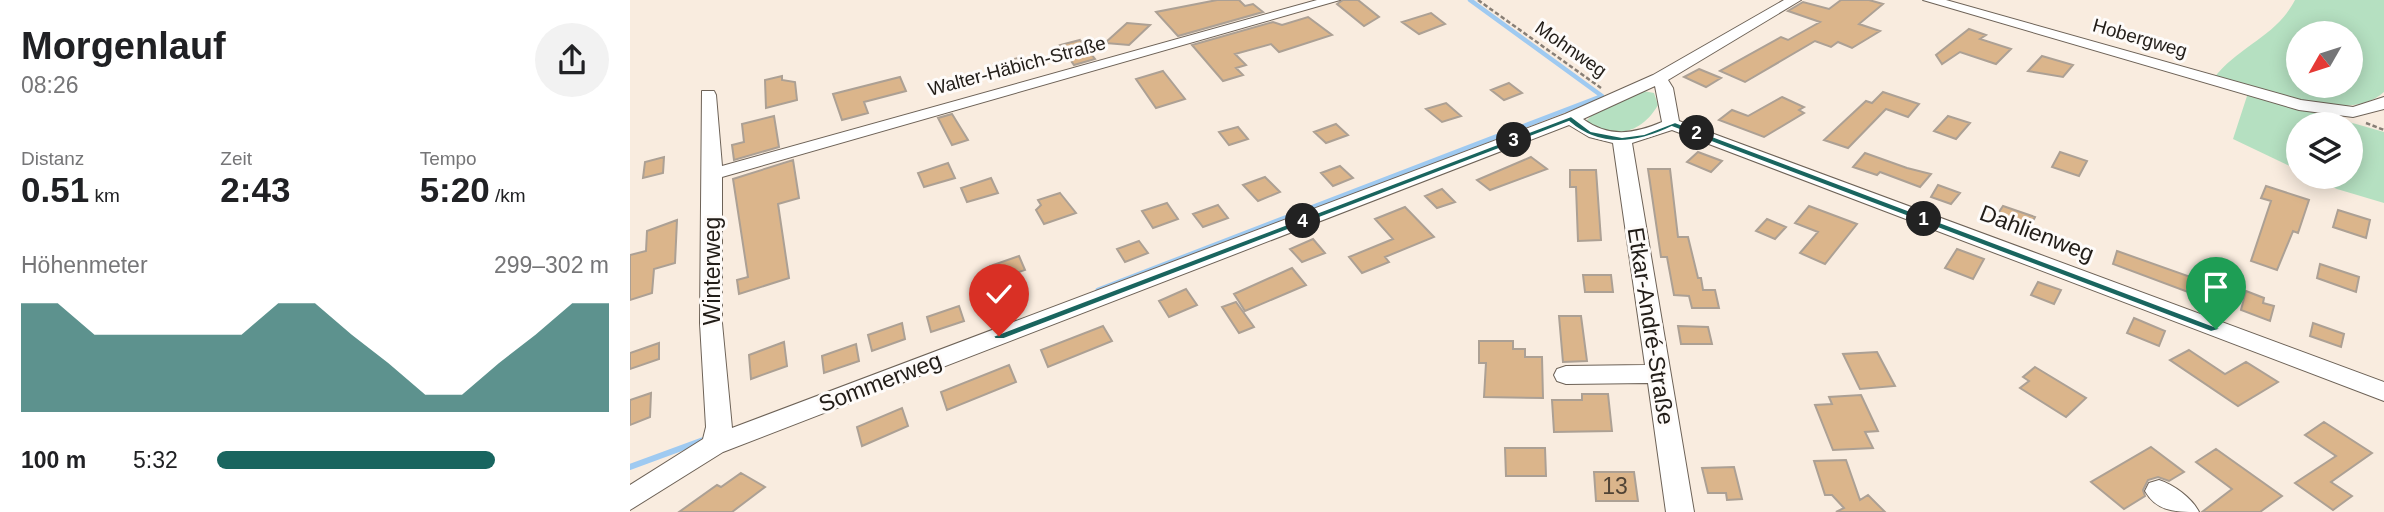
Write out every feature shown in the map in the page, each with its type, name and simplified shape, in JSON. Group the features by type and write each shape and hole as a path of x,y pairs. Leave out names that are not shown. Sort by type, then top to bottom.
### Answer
{"street":[{"name":"Walter-Häbich-Straße","path":"713,174 1333,0"},
{"name":"Sommerweg","path":"630,499 717,437 1571,118 1659,78 1794,0"},
{"name":"Hobergweg","path":"1930,0 2299,104 2339,112 2365,111 2384,102"},
{"path":"1571,118 1587,133 1622,139 1646,136 1671,124 1665,88 1659,78"},
{"name":"Winterweg","path":"708,95 713,174 711,323 717,437"},
{"name":"Dahlienweg","path":"1671,124 2384,392"},
{"name":"Etkar-André-Straße","path":"1622,139 1680,512"},
{"path":"1566,375 1660,374"},
{"path":"2159,491 2185,512"}],"path":[{"name":"Mohnweg","path":"1478,0 1614,97"}],"green space":[{"path":"2295,0 2384,0 2384,92 2368,102 2348,106 2325,105 2301,102 2277,96 2214,78 2234,58 2278,23"},
{"path":"1643,91 1654,93 1658,105 1644,122 1636,127 1618,132 1588,125 1587,120 1592,115"},
{"path":"2248,93 2314,112 2286,112 2286,164 2233,139"},
{"path":"2363,126 2384,132 2384,203 2337,189 2363,189"}],"building":[{"path":"1217,0 1239,0 1245,6 1253,4 1263,12 1178,36 1156,12"},
{"path":"1343,0 1358,0 1379,17 1364,26 1337,4"},
{"path":"1841,0 1869,0 1883,4 1859,24 1880,31 1852,48 1838,42 1831,47 1815,41 1745,82 1720,71 1781,37 1788,40 1820,22 1788,11 1803,2 1829,9"},
{"path":"1431,13 1445,24 1419,34 1402,22"},
{"path":"1308,17 1332,35 1279,52 1271,44 1235,54 1246,65 1236,68 1243,75 1223,81 1192,45 1273,22 1282,25"},
{"path":"1127,23 1150,25 1129,45 1105,43"},
{"path":"1969,29 1986,35 1980,39 2011,49 1996,64 1960,52 1942,64 1936,55"},
{"path":"1080,40 1095,59 1074,65 1060,45"},
{"path":"2042,56 2073,65 2063,77 2028,71"},
{"path":"1018,58 1025,70 1002,77 994,64"},
{"path":"1699,69 1721,78 1706,87 1684,77"},
{"path":"1163,71 1185,99 1156,108 1136,79"},
{"path":"782,76 782,80 795,82 797,100 766,108 765,80"},
{"path":"900,77 906,91 864,102 868,113 842,120 833,94"},
{"path":"1509,83 1522,93 1504,100 1491,90"},
{"path":"1883,92 1919,104 1908,117 1886,109 1848,148 1824,140 1866,101 1872,103"},
{"path":"1782,97 1804,107 1799,110 1804,113 1764,137 1719,120 1732,110 1748,116"},
{"path":"1446,103 1461,116 1442,122 1426,109"},
{"path":"952,114 968,140 952,145 938,118"},
{"path":"774,116 779,147 734,160 732,145 744,142 742,124"},
{"path":"1948,116 1970,123 1956,139 1934,131"},
{"path":"1336,124 1348,135 1326,143 1314,132"},
{"path":"1238,127 1248,139 1229,145 1219,132"},
{"path":"1698,152 1722,161 1711,172 1687,162"},
{"path":"2060,152 2087,161 2079,176 2052,167"},
{"path":"1865,153 1931,174 1920,187 1880,172 1877,175 1853,167"},
{"path":"664,157 663,173 643,178 645,162"},
{"path":"1531,157 1547,169 1490,190 1477,180"},
{"path":"793,160 799,198 778,204 789,278 739,294 737,280 748,277 733,179"},
{"path":"948,163 955,178 924,187 918,173"},
{"path":"1340,166 1353,178 1333,186 1321,173"},
{"path":"1648,169 1670,169 1678,237 1688,237 1703,290 1715,290 1719,308 1692,308 1689,296 1674,295 1667,257 1661,257"},
{"path":"1570,170 1596,170 1601,240 1578,241 1576,187 1570,187"},
{"path":"1265,177 1280,192 1258,201 1243,185"},
{"path":"991,178 998,193 967,202 961,188"},
{"path":"1938,185 1960,193 1951,204 1931,197"},
{"path":"2266,186 2309,200 2298,233 2293,231 2277,270 2251,261 2271,201 2261,198"},
{"path":"1442,189 1455,202 1437,208 1425,196"},
{"path":"1060,193 1076,213 1044,224 1036,210 1041,205 1038,200"},
{"path":"1167,203 1178,219 1153,228 1142,211"},
{"path":"1218,205 1228,218 1203,227 1193,214"},
{"path":"1809,206 1857,224 1825,264 1800,253 1818,232 1795,223"},
{"path":"2003,206 2035,217 2028,230 1995,218"},
{"path":"1405,207 1434,237 1385,257 1389,262 1362,273 1349,257 1393,239 1375,219"},
{"path":"2338,210 2370,220 2366,238 2333,227"},
{"path":"1767,219 1786,227 1775,239 1756,231"},
{"path":"677,220 675,263 654,269 652,293 630,300 630,255 646,251 647,231"},
{"path":"1313,239 1325,253 1302,262 1290,249"},
{"path":"1139,241 1148,253 1125,262 1117,249"},
{"path":"1957,249 1984,259 1973,279 1945,268"},
{"path":"2117,251 2202,281 2196,295 2113,264"},
{"path":"1019,256 1025,270 995,280 990,266"},
{"path":"2320,264 2359,277 2356,292 2317,278"},
{"path":"1292,268 1306,285 1245,311 1234,294"},
{"path":"1583,275 1611,275 1613,292 1585,292"},
{"path":"2038,282 2061,290 2054,304 2031,295"},
{"path":"1186,289 1197,305 1169,317 1159,301"},
{"path":"2246,291 2264,298 2263,303 2274,306 2270,321 2241,310"},
{"path":"1236,302 1254,327 1239,333 1222,307"},
{"path":"959,306 964,321 931,332 927,317"},
{"path":"1559,316 1581,316 1587,361 1563,362"},
{"path":"2134,318 2165,331 2159,346 2127,333"},
{"path":"902,323 905,339 872,351 868,335"},
{"path":"2313,323 2344,334 2341,347 2310,336"},
{"path":"1103,326 1112,341 1048,367 1041,350"},
{"path":"1678,326 1708,327 1712,344 1681,344"},
{"path":"1479,341 1513,341 1513,349 1525,349 1525,357 1542,357 1543,398 1484,397 1486,363 1479,363"},
{"path":"784,342 787,366 751,379 749,355"},
{"path":"659,343 659,359 630,369 630,353"},
{"path":"856,344 859,361 824,373 822,356"},
{"path":"2189,350 2225,374 2246,362 2278,382 2238,406 2170,360"},
{"path":"1877,352 1895,386 1860,389 1843,354"},
{"path":"1009,365 1016,382 947,410 941,392"},
{"path":"2035,367 2086,398 2066,417 2020,388 2029,381 2023,377"},
{"path":"651,393 650,417 630,425 630,400"},
{"path":"1582,394 1608,394 1612,431 1554,432 1552,400 1582,400"},
{"path":"1861,395 1878,431 1865,432 1873,448 1833,450 1815,405 1832,404 1829,397"},
{"path":"902,408 908,426 862,446 857,427"},
{"path":"2324,422 2372,453 2331,482 2352,496 2333,510 2295,483 2336,456 2305,435"},
{"path":"2151,447 2184,472 2169,481 2158,477 2148,480 2143,490 2145,496 2124,509 2091,482"},
{"path":"1505,448 1545,448 1546,476 1506,476"},
{"path":"2216,449 2282,496 2260,512 2202,512 2232,489 2196,462"},
{"path":"1846,460 1860,500 1868,495 1885,512 1836,512 1844,508 1832,495 1825,495 1814,461"},
{"path":"1734,467 1742,499 1727,500 1726,493 1708,493 1702,468"},
{"path":"1594,472 1634,472 1638,501 1596,501"},
{"path":"741,473 765,487 732,512 679,512 717,485 721,487"}],"waterway":[{"path":"1470,0 1602,96 1498,136"},
{"path":"1098,290 1503,134"},
{"path":"630,467 706,439"}],"route":[{"path":"999,336 1571,118 1587,133 1622,139 1646,136 1671,124 2216,329"}]}
